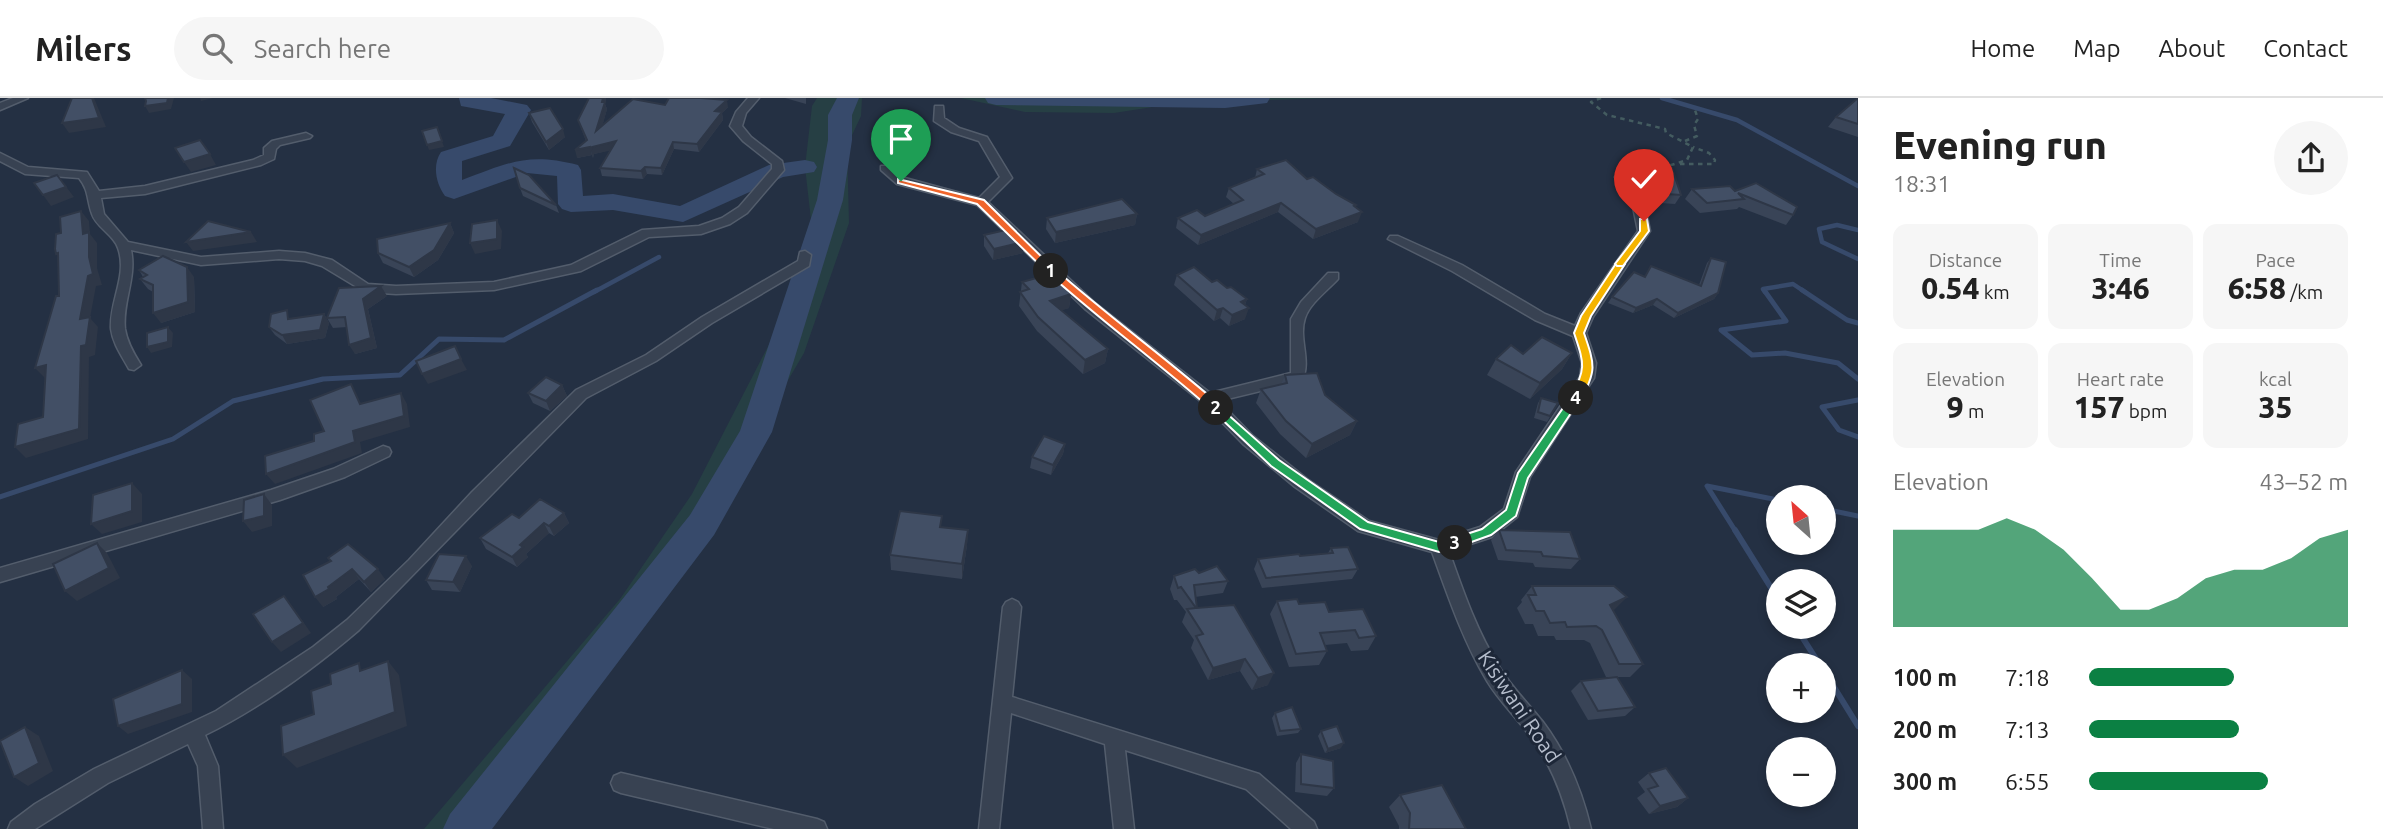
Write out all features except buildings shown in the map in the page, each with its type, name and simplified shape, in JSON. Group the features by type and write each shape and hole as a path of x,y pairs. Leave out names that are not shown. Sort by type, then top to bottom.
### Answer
{"street":[{"path":"0,107 23,98"},
{"path":"124,245 165,256 201,261 279,255 305,257 327,263 365,288 420,290 494,286 576,268 646,233 701,230 726,221 743,210 778,170 778,163 747,139 736,126 741,112 754,98"},
{"path":"939,108 939,119 948,127 983,139 1006,178 981,202"},
{"path":"94,195 145,190 257,163 270,157 270,148 276,143 306,136"},
{"path":"0,156 25,170 83,175 92,186 98,215 124,245 127,266 116,314 120,343 134,365"},
{"path":"885,168 901,181 981,202 1090,306 1208,399 1257,448 1344,514 1364,526 1439,547 1486,532 1511,512 1522,477 1587,377 1589,363 1579,333 1586,316 1644,231 1639,206 1621,177"},
{"path":"1394,239 1457,268 1539,317 1579,333"},
{"path":"18,829 42,811 101,776 192,734 255,698 353,625 581,394 651,358 707,320 804,263 805,255"},
{"path":"1208,399 1297,377 1300,368 1296,326 1301,312 1333,276"},
{"path":"0,575 274,496 383,452"},
{"name":"Kisiwani Road","path":"1439,547 1470,630 1489,666 1560,765 1581,829"},
{"path":"989,829 1012,607"},
{"path":"1002,702 1252,781 1307,829"},
{"path":"192,734 203,745 209,763 214,829"},
{"path":"1114,738 1124,829"},
{"path":"621,783 817,829"}],"path":[{"path":"1601,98 1591,102 1607,115 1652,124 1693,148 1709,153 1715,160 1714,164 1676,164"},
{"path":"1685,141 1697,136 1694,125 1698,119 1694,107"},
{"path":"1664,171 1668,166 1688,160 1693,148"}],"green space":[{"path":"817,98 862,98 861,116 847,146 849,223 804,353 728,483 652,591 462,820 462,829 424,829 620,599 692,494 815,255 805,167 812,106"},
{"path":"961,98 1336,98 1179,103 1114,113 1025,112"}],"waterway":[{"path":"470,98 469,101 519,110 502,141 450,157 449,179 454,191 525,165 569,170 571,204 613,202 683,214 778,170 805,167"},
{"path":"465,829 702,525 756,432 830,200 840,140 840,115 848,98"},
{"path":"996,98 1225,101 1259,98"},
{"path":"1662,98 1737,120 1858,186"},
{"path":"1858,230 1837,225 1819,229 1822,242 1858,259"},
{"path":"594,292 659,257"},
{"path":"1765,292 1763,289 1793,284 1847,320 1858,323"},
{"path":"0,497 173,439 233,401 323,379 400,375 439,339 504,340 597,290"},
{"path":"1764,290 1786,321 1721,330 1752,355 1785,353 1838,363 1858,379"},
{"path":"1858,400 1822,407 1839,430 1858,437"},
{"path":"1736,532 1707,486 1766,498"},
{"path":"1836,511 1858,516"},
{"path":"1735,530 1766,580"},
{"path":"1803,639 1812,653"},
{"path":"1836,690 1858,726"}],"route":[{"path":"901,181 981,202 1090,306 1162,360 1208,399 1248,440 1301,483 1364,526 1439,547 1486,532 1511,512 1522,477 1574,401 1587,377 1589,363 1579,333 1586,316 1644,231 1644,221"}]}
